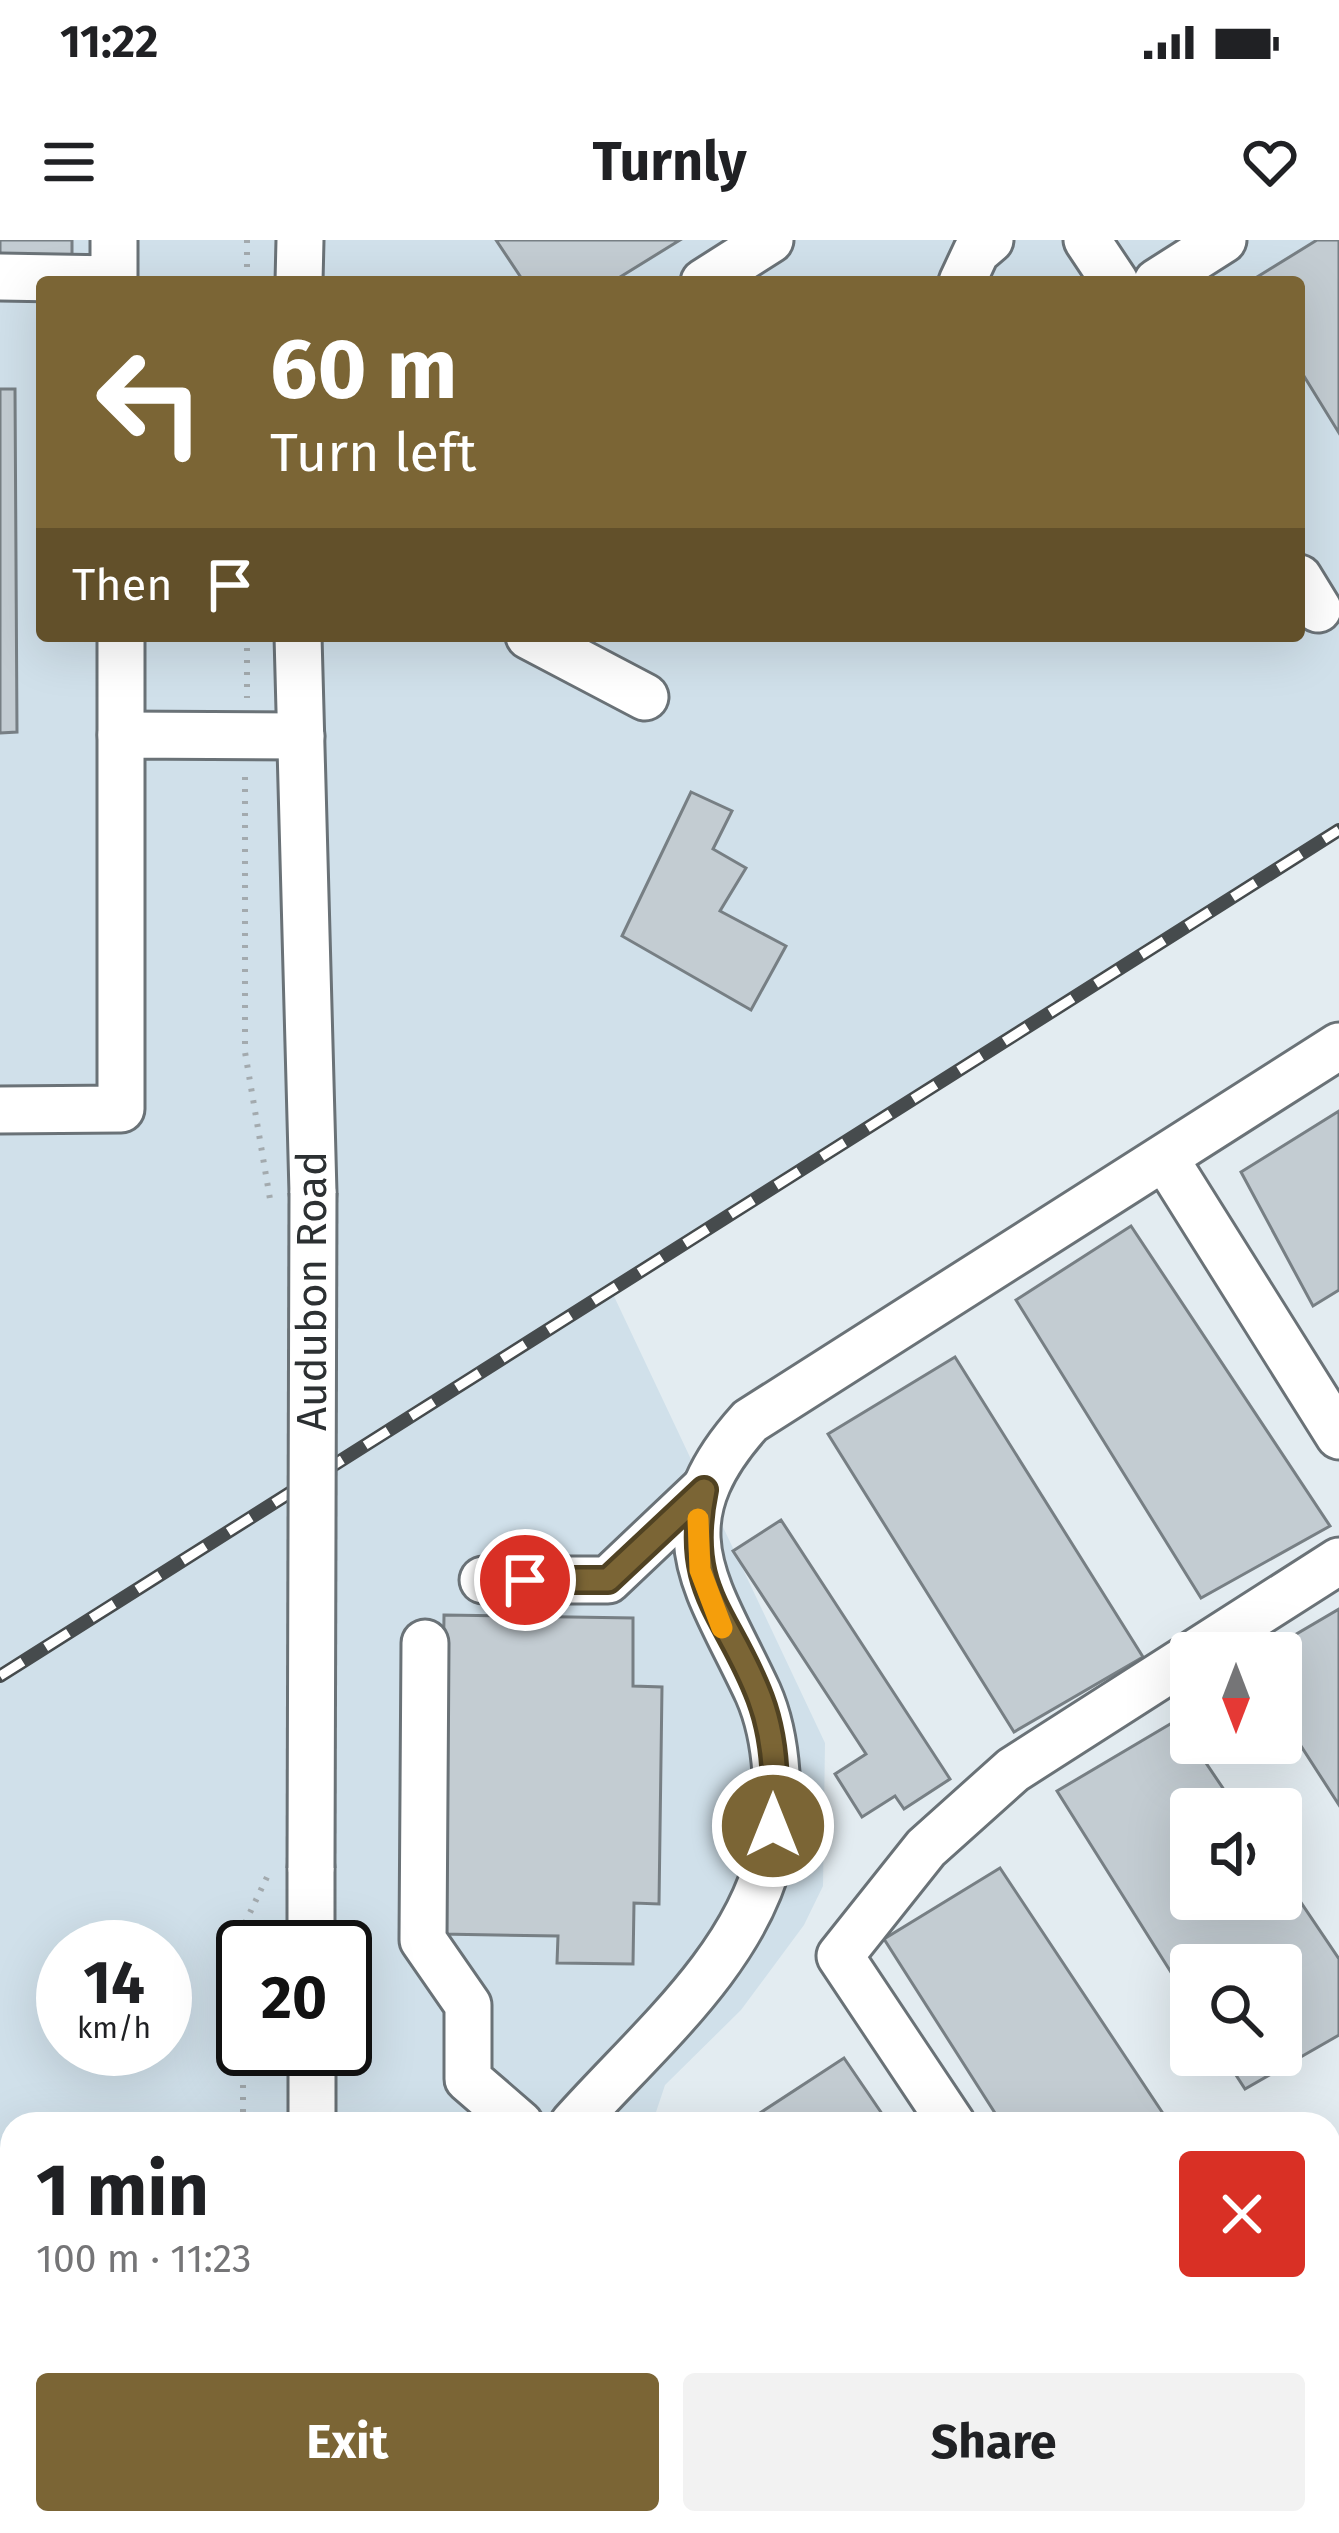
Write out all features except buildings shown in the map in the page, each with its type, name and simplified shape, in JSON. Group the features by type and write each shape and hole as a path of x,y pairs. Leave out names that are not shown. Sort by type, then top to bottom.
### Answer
{"street":[{"path":"114,240 114,276"},
{"path":"299,276 300,240"},
{"path":"713,276 770,240"},
{"path":"965,276 976,252 990,240"},
{"path":"1087,240 1111,276"},
{"path":"1166,276 1223,240"},
{"path":"0,278 36,278"},
{"path":"0,1110 121,1109 121,642"},
{"name":"Audubon Road","path":"298,642 314,1192 291,1867 304,1920"},
{"path":"540,642 645,697"},
{"path":"121,735 301,736"},
{"path":"584,2112 727,1951 753,1903 771,1852 772,1746 760,1697 715,1614 700,1570 696,1529 704,1490 722,1452 750,1421 1339,1046"},
{"path":"1166,1160 1339,1436"},
{"path":"483,1580 608,1580 704,1490"},
{"path":"1228,1632 1339,1561"},
{"path":"425,1643 423,1940 468,2006 468,2079 506,2112"},
{"path":"944,2112 840,1956 926,1848 1013,1770 1170,1669"},
{"path":"312,2076 312,2112"}],"path":[{"path":"247,240 247,276"},
{"path":"247,642 245,1052 273,1218"},
{"path":"248,1920 291,1867"},
{"path":"243,2076 243,2112"}],"shaded area":[{"path":"0,240 1339,240 1339,830 612,1292 825,1743 823,1886 804,1925 741,2010 665,2085 656,2112 0,2112"}],"railway":[{"path":"0,1676 1339,830"}],"slow traffic":[{"path":"698,1519 700,1570 722,1628"}],"route":[{"path":"525,1580 608,1580 704,1490 696,1529 700,1570 715,1614 760,1697 772,1746 773,1826"}]}
